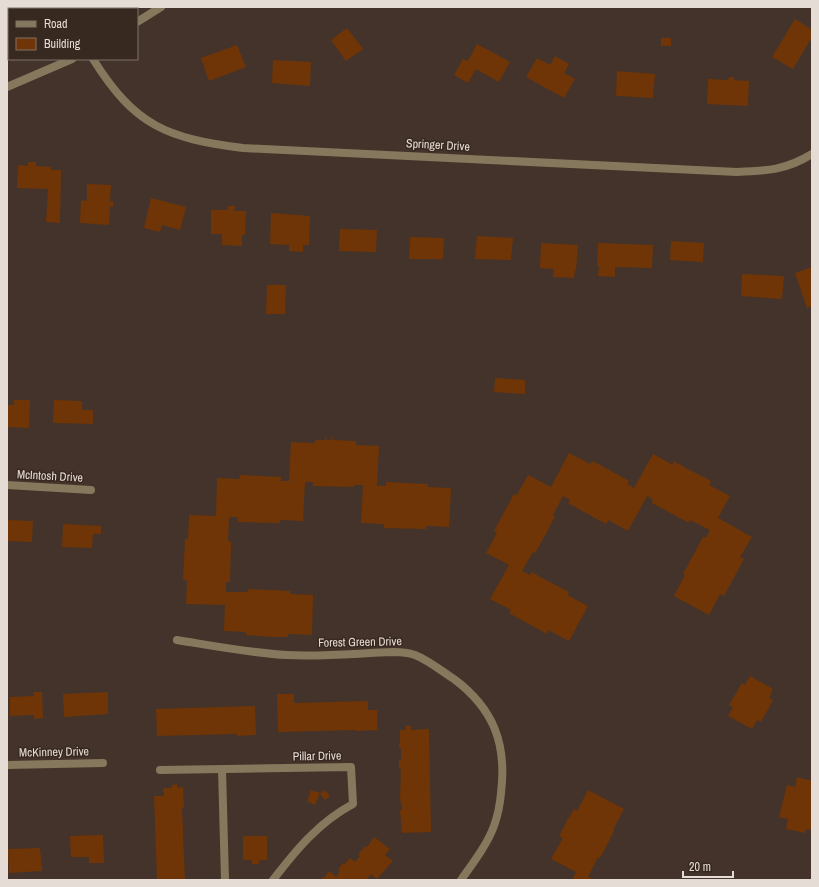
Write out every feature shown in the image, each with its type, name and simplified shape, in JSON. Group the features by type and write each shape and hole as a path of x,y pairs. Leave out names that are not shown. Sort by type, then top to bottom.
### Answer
{"street":[{"path":"138,21 161,7"},
{"path":"7,87 70,60"},
{"name":"Springer Drive","path":"94,60 106,79 127,105 149,122 164,130 184,137 243,148 737,172 766,171 783,167 812,154"},
{"name":"McIntosh Drive","path":"7,485 91,490"},
{"name":"Forest Green Drive","path":"177,640 258,653 288,655 319,656 394,652 406,653 416,655 468,690 482,706 495,730 501,750 502,781 498,811 491,833 461,880"},
{"name":"McKinney Drive","path":"7,765 102,763"},
{"name":"Pillar Drive","path":"160,770 351,767 353,804 343,809 306,839 273,880"},
{"path":"222,769 225,880"}],"building":[{"path":"7,7 21,7 8,8 7,14"},
{"path":"795,19 812,30 812,37 793,69 772,57"},
{"path":"347,28 363,49 346,61 331,40"},
{"path":"661,38 671,38 671,46 661,46"},
{"path":"477,44 510,62 499,82 476,69 468,83 454,75 463,59 468,61"},
{"path":"237,45 246,67 209,81 201,58"},
{"path":"555,56 569,64 564,73 575,79 564,98 526,77 537,58 550,65"},
{"path":"273,60 311,62 310,86 272,83"},
{"path":"617,71 655,74 653,98 616,96"},
{"path":"729,77 734,77 734,80 749,81 748,106 707,104 708,79 728,80"},
{"path":"28,162 36,162 36,166 51,167 51,170 61,170 60,223 46,222 48,189 17,188 18,165 28,166"},
{"path":"87,184 111,185 110,201 113,201 113,207 110,206 109,225 80,223 81,200 87,201"},
{"path":"151,198 186,207 180,230 162,225 160,232 144,228"},
{"path":"228,206 235,206 234,211 246,211 245,235 242,235 242,246 222,245 222,234 211,234 211,210 228,210"},
{"path":"271,213 310,216 309,245 303,245 303,252 289,251 289,245 270,244"},
{"path":"340,229 377,230 376,252 339,251"},
{"path":"477,236 513,238 511,260 475,259"},
{"path":"410,237 444,238 443,259 409,259"},
{"path":"671,241 704,243 703,262 670,260"},
{"path":"541,243 578,245 574,278 553,277 554,269 540,268"},
{"path":"598,243 653,245 652,268 615,267 615,277 598,276"},
{"path":"812,267 812,306 807,308 795,273"},
{"path":"742,274 784,276 782,299 741,296"},
{"path":"267,285 286,285 285,314 266,314"},
{"path":"495,378 525,380 525,394 494,392"},
{"path":"14,400 30,400 29,428 7,427 7,405 14,405"},
{"path":"54,400 82,401 82,410 93,410 93,424 53,423"},
{"path":"325,437 327,437 326,440 332,440 333,437 333,440 356,441 356,445 379,446 377,486 386,486 386,482 428,484 428,487 451,488 449,527 426,526 426,529 384,528 384,524 361,523 363,485 354,485 354,487 313,486 313,482 305,482 303,521 280,520 280,523 238,522 238,517 229,517 228,541 231,541 230,582 226,582 226,592 248,592 248,589 290,591 290,594 313,595 312,635 288,634 288,637 273,637 246,635 246,632 224,631 225,605 186,604 187,581 183,580 185,539 188,539 189,515 216,516 217,478 239,479 240,475 282,477 281,481 289,481 291,442 315,443 315,440 325,440"},
{"path":"569,453 590,464 592,461 602,466 629,481 627,484 634,488 653,454 673,465 674,461 711,481 709,485 730,496 718,518 752,537 740,557 744,559 724,596 720,594 709,615 674,596 685,575 683,574 703,537 706,538 710,530 690,520 689,523 652,503 653,500 647,496 628,531 608,520 606,524 568,503 570,500 563,496 553,515 555,516 547,532 535,553 533,552 522,571 530,575 532,572 569,592 567,595 588,606 569,641 548,630 547,634 509,613 511,610 490,599 509,565 486,553 497,533 494,531 514,494 517,495 528,475 551,487"},
{"path":"7,520 33,521 32,542 7,541"},
{"path":"63,524 101,526 101,534 93,534 92,548 62,547"},
{"path":"750,676 773,689 769,698 773,700 761,722 757,720 752,729 728,716 733,707 729,705 742,683 745,685"},
{"path":"33,692 42,692 43,718 34,719 34,715 10,716 10,697 34,696"},
{"path":"108,692 108,714 64,717 63,694"},
{"path":"277,694 294,694 294,703 368,701 368,710 377,710 377,730 278,732"},
{"path":"255,706 256,735 157,736 156,709"},
{"path":"405,726 411,726 411,730 429,729 431,832 402,833 400,810 402,810 400,801 401,769 399,769 401,748 399,748 399,743 400,730 406,730"},
{"path":"797,777 812,781 812,830 806,829 806,833 786,829 788,819 779,817 787,785 795,787"},
{"path":"177,784 177,788 183,787 184,808 182,808 185,880 157,880 154,796 164,796 163,788 172,788 172,785"},
{"path":"311,790 320,793 315,805 307,801"},
{"path":"325,790 330,796 325,800 320,794"},
{"path":"588,790 624,809 600,858 598,857 588,877 594,880 572,880 576,872 551,859 563,838 559,836 568,819 574,809 577,811"},
{"path":"103,835 104,863 89,863 89,857 71,857 70,836"},
{"path":"243,836 267,836 267,860 259,860 259,864 252,864 252,860 243,860"},
{"path":"374,837 390,849 385,855 393,861 377,879 371,874 367,880 321,880 329,871 336,877 340,871 338,870 343,863 345,864 350,858 355,862 360,856 358,855 365,846 367,847"},
{"path":"40,848 42,871 9,873 8,849"}]}
